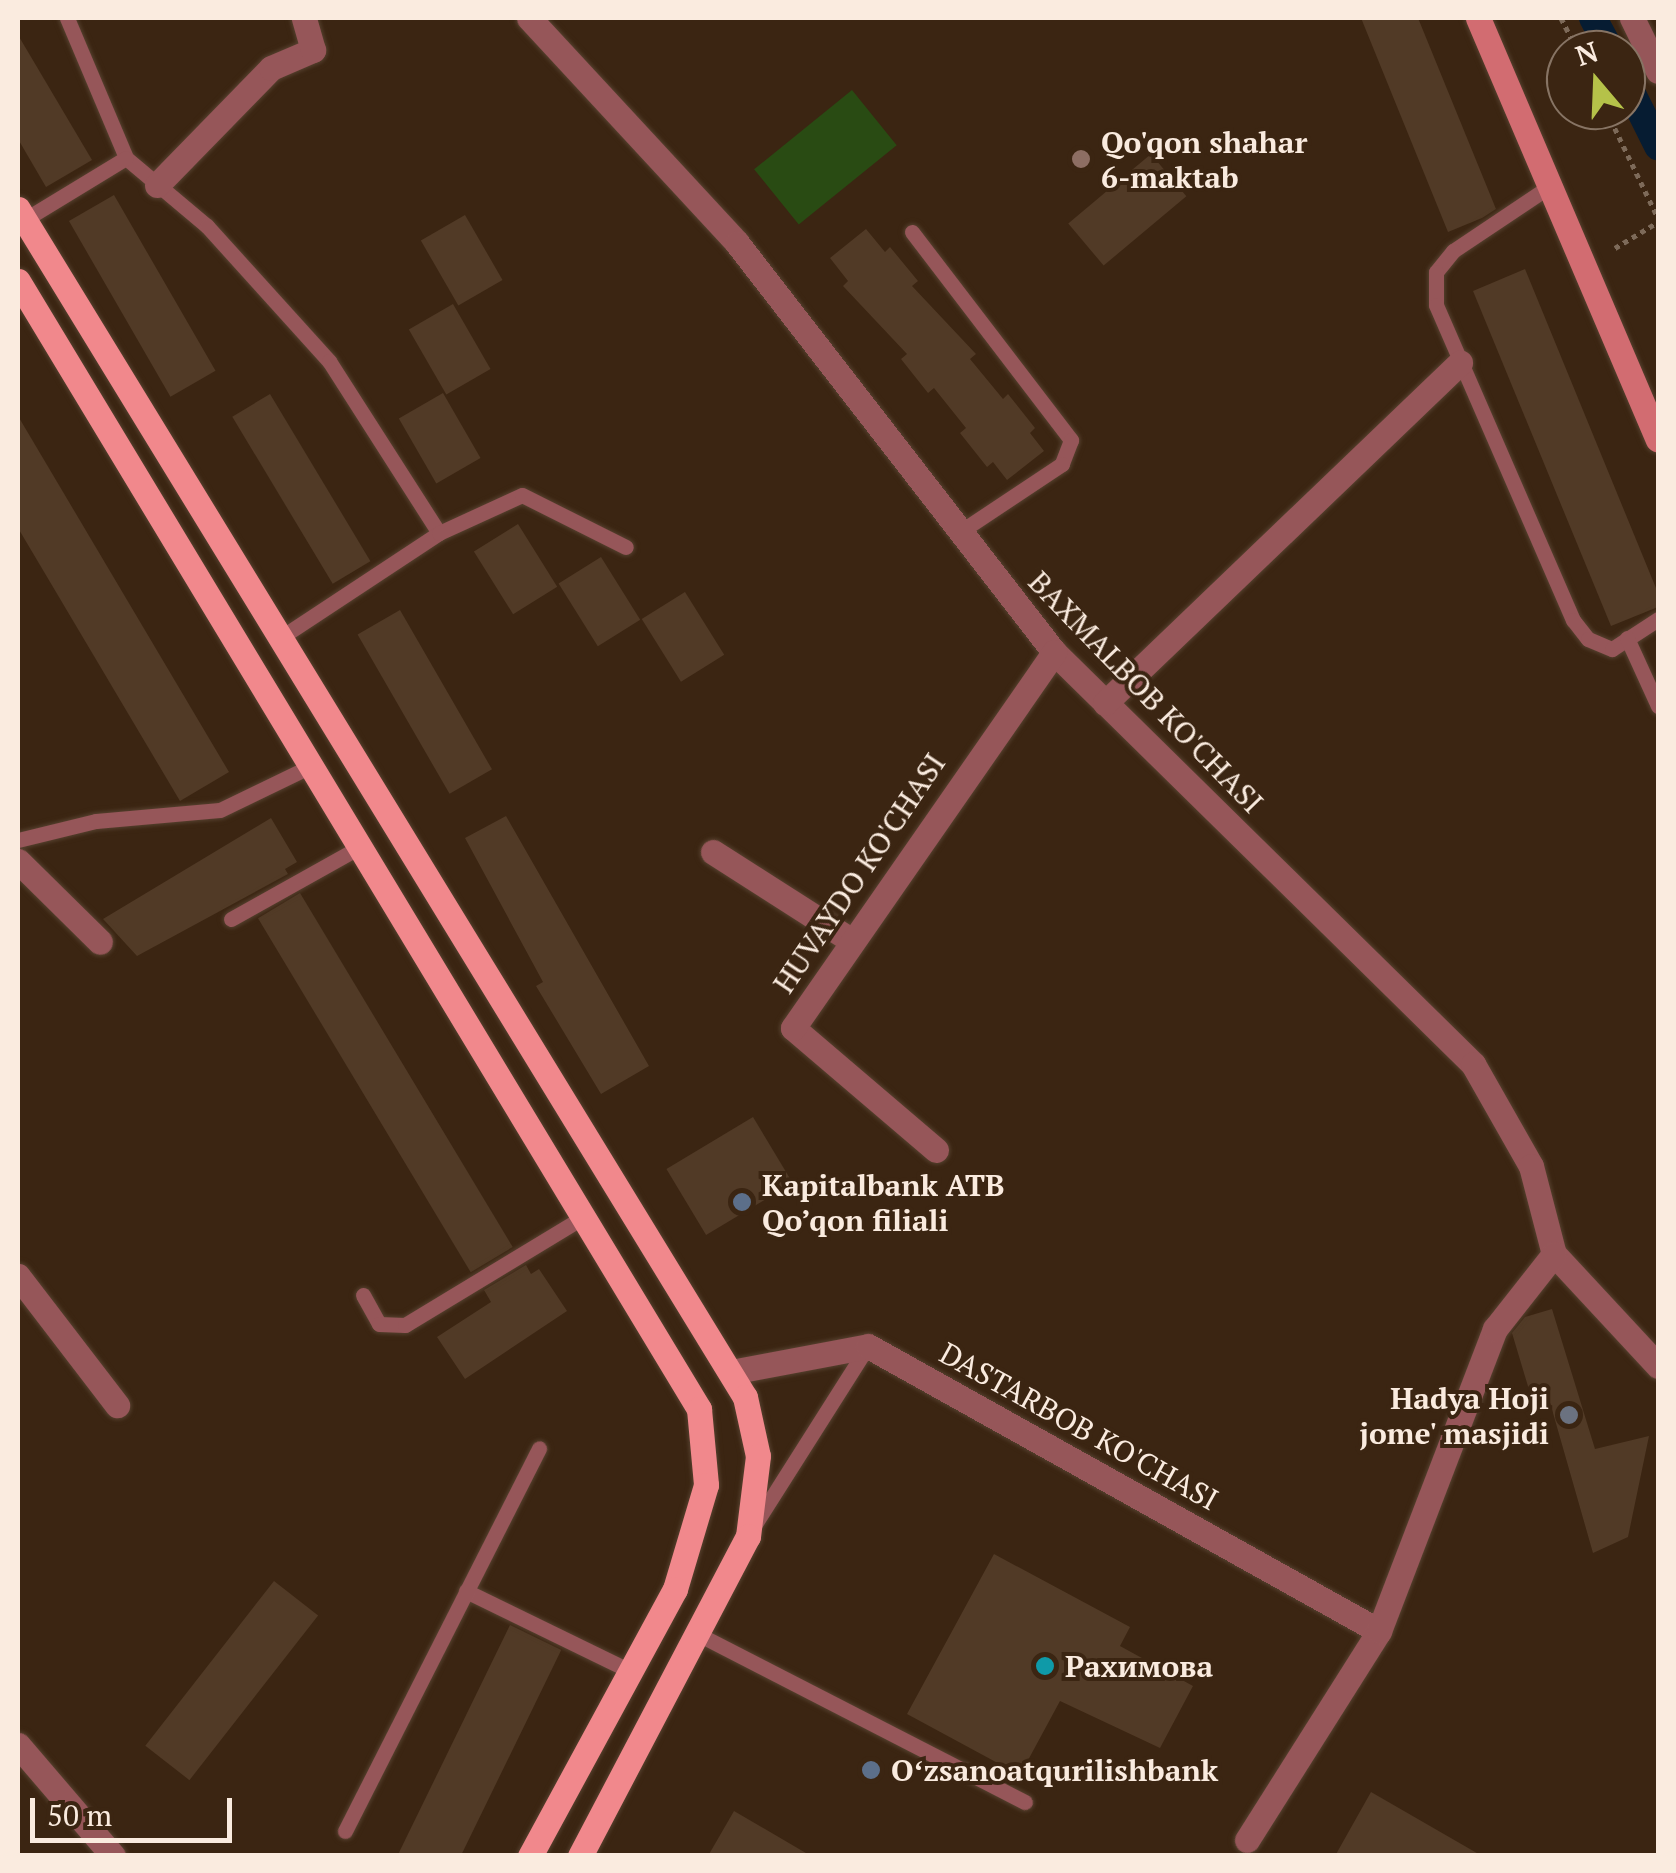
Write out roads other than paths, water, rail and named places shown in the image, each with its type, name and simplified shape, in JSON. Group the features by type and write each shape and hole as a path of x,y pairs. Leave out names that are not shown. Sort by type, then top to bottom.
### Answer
{"main road":[{"path":"1478,18 1547,188 1658,439"},
{"path":"21,214 745,1397 758,1456 748,1536 694,1632 580,1856"},
{"path":"18,281 699,1409 706,1485 675,1589 530,1856"}],"street":[{"path":"157,185 272,68 313,50 304,18"},
{"name":"BAXMALBOB KO'CHASI","path":"529,18 736,243 1054,652 1473,1064 1531,1166 1554,1254 1658,1366"},
{"path":"1632,18 1658,71"},
{"path":"1105,702 1460,362"},
{"name":"HUVAYDO KO'CHASI","path":"936,1150 793,1028 1054,652"},
{"path":"713,852 852,941"},
{"path":"18,861 100,942"},
{"path":"1242,1848 1379,1631 1495,1329 1554,1254"},
{"path":"18,1276 26,1303 117,1404"},
{"path":"731,1372 868,1346"},
{"name":"DASTARBOB KO'CHASI","path":"868,1346 1379,1631"},
{"path":"22,1761 113,1856"}],"lane":[{"path":"67,18 126,158 207,226 330,362 439,532"},
{"path":"21,214 126,158"},
{"path":"1547,188 1454,250 1436,272 1436,305 1573,620 1588,640 1612,649 1658,620"},
{"path":"912,232 1071,440 1062,464 958,533"},
{"path":"280,638 439,532 522,496 626,547"},
{"path":"1628,638 1658,706"},
{"path":"18,840 96,821 220,810 311,766"},
{"path":"231,919 360,847"},
{"path":"363,1294 379,1324 405,1325 583,1217"},
{"path":"748,1536 868,1346"},
{"path":"345,1831 539,1448"},
{"path":"466,1591 630,1671"},
{"path":"694,1632 1024,1802"}],"waterway":[{"path":"1593,18 1599,30"},
{"path":"1646,122 1658,146"}],"place":[{"name":"Qo'qon shahar 6-maktab","path":"1081,159"},
{"name":"Kapitalbank ATB Qo’qon filiali","path":"742,1202"},
{"name":"Hadya Hoji jome' masjidi","path":"1569,1415"},
{"name":"Рахимова","path":"1045,1666"},
{"name":"Oʻzsanoatqurilishbank","path":"871,1770"}]}
